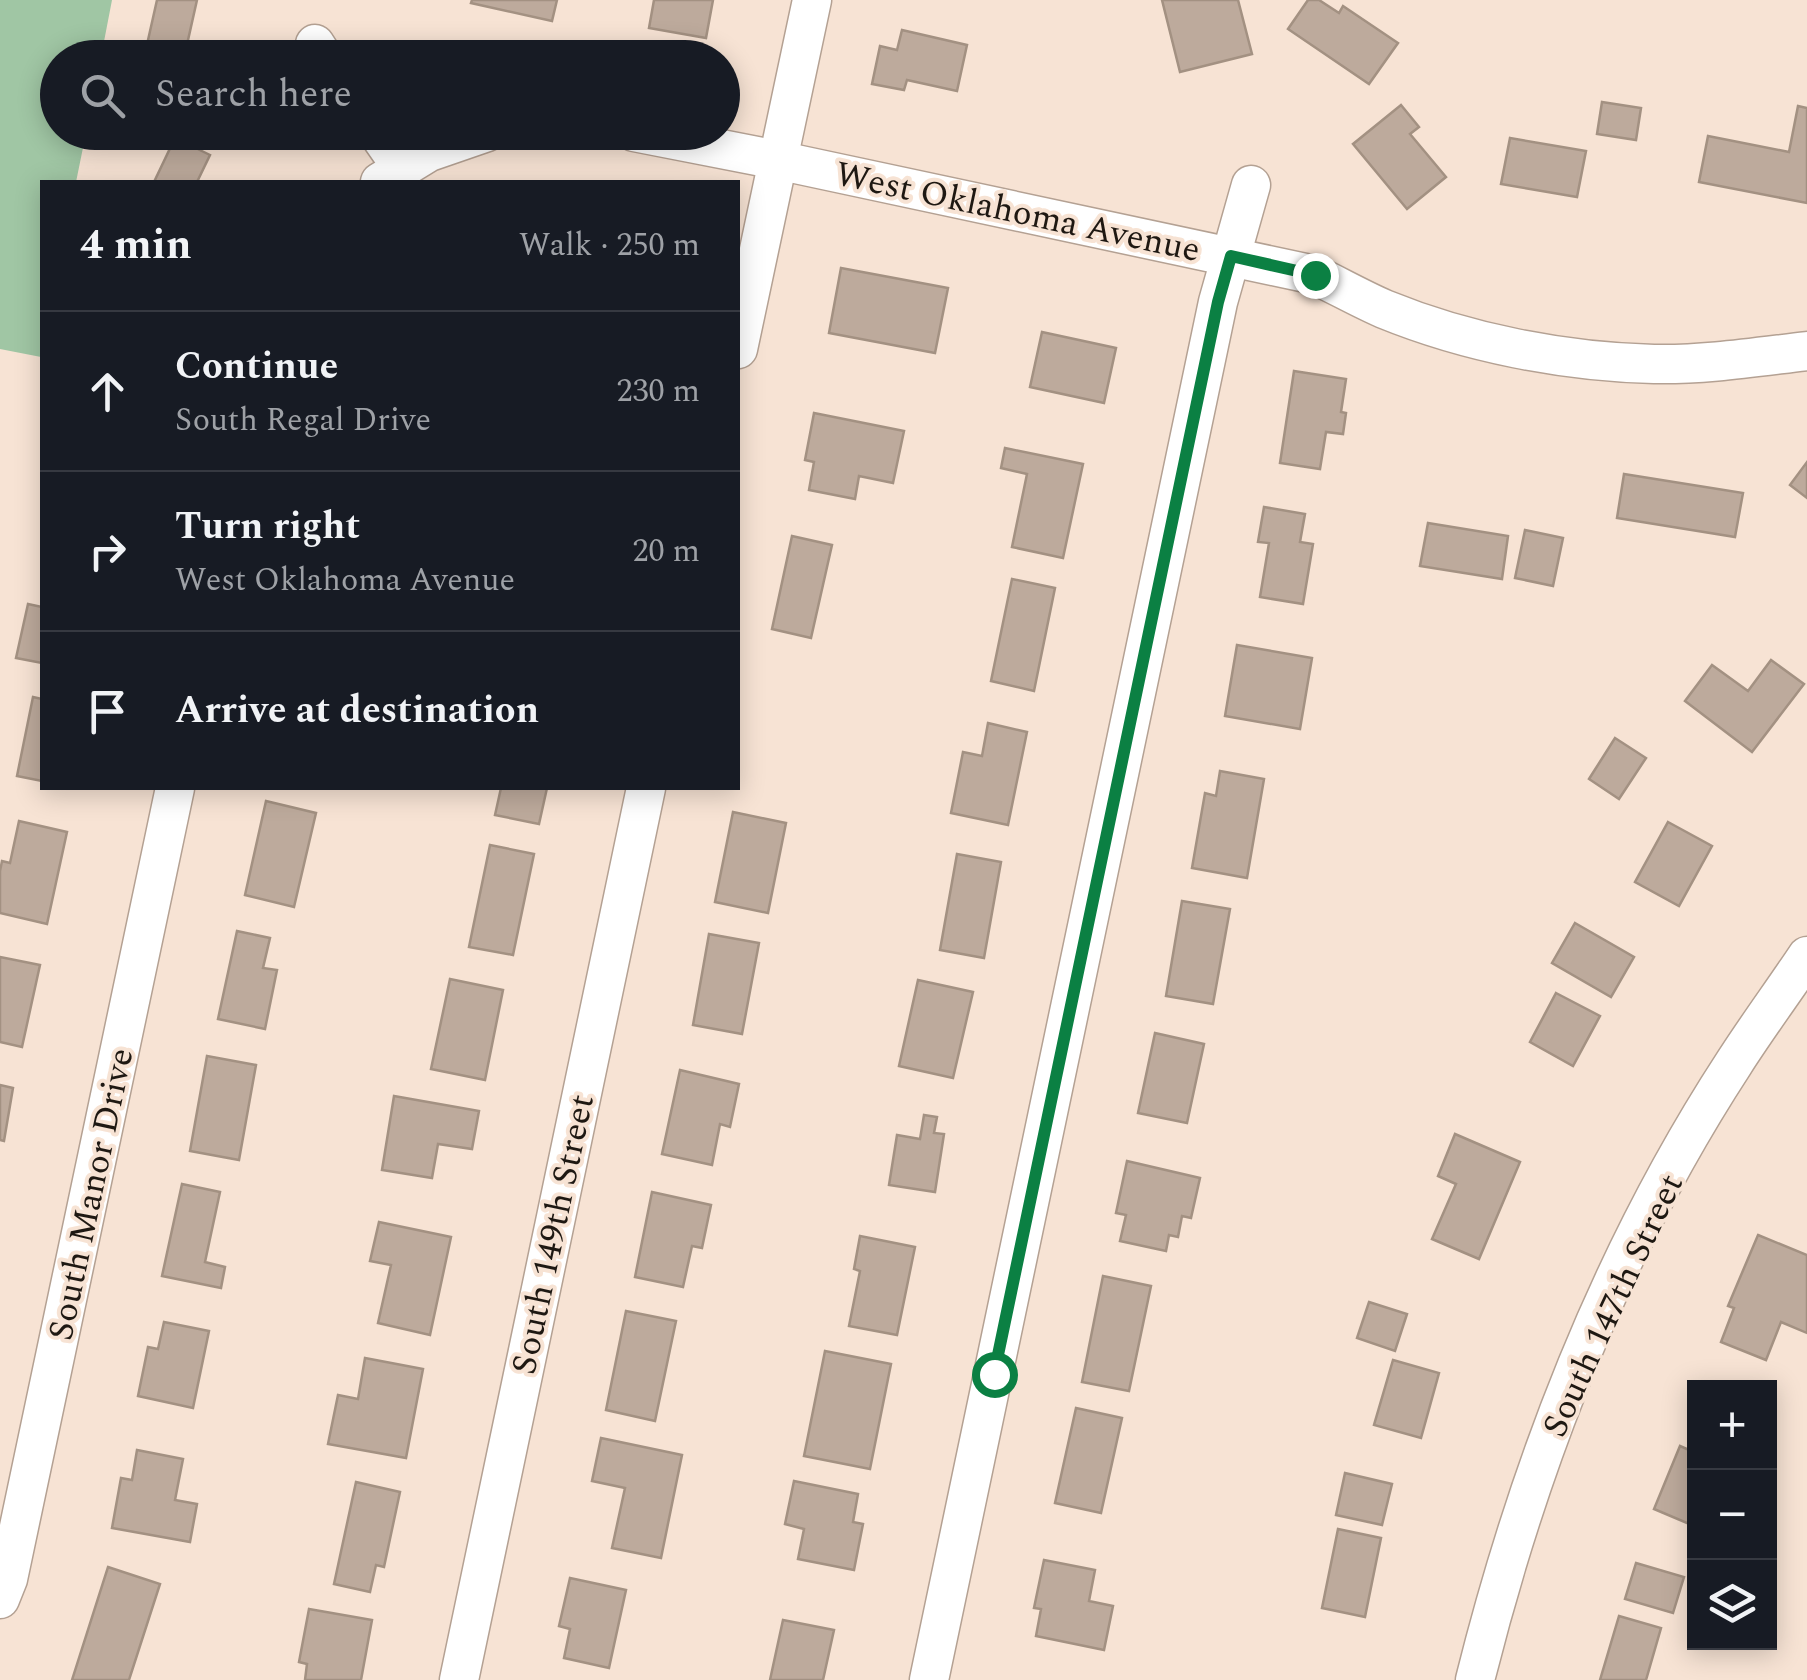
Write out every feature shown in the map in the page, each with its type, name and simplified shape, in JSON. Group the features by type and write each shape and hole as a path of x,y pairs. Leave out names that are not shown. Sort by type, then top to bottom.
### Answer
{"street":[{"path":"740,340 812,0"},
{"path":"383,150 391,175 434,150"},
{"name":"West Oklahoma Avenue","path":"726,150 1315,275 1382,308 1430,325 1518,347 1586,359 1656,364 1709,363 1807,351"},
{"path":"929,1680 1214,321 1251,185"},
{"name":"South Manor Drive","path":"0,1599 12,1560 176,790"},
{"name":"South 149th Street","path":"459,1680 646,790"},
{"name":"South 147th Street","path":"1475,1680 1513,1539 1542,1456 1627,1253 1732,1065 1807,956"}],"green space":[{"path":"0,0 112,0 104,40 40,40 40,150 83,150 76,180 40,180 40,357 0,349"}],"building":[{"path":"157,0 197,0 188,40 148,40"},
{"path":"557,0 552,21 471,3"},
{"path":"654,0 713,0 706,38 649,28"},
{"path":"1162,0 1238,0 1252,54 1180,72"},
{"path":"1308,0 1319,0 1339,13 1343,6 1398,43 1369,84 1288,29"},
{"path":"902,30 967,45 957,91 907,80 904,90 872,84 880,46 897,50"},
{"path":"1602,102 1641,108 1636,140 1597,134"},
{"path":"1401,105 1419,127 1410,134 1446,177 1407,209 1353,144"},
{"path":"1798,106 1807,108 1807,203 1699,182 1708,136 1789,152"},
{"path":"1510,138 1586,151 1577,197 1501,184"},
{"path":"169,150 200,150 210,155 198,180 155,180"},
{"path":"841,268 948,288 935,353 829,333"},
{"path":"1042,332 1116,348 1104,403 1030,387"},
{"path":"1294,371 1346,379 1341,412 1346,413 1343,434 1326,432 1320,469 1280,463"},
{"path":"814,413 904,431 893,483 859,476 855,499 809,490 814,462 805,460"},
{"path":"1005,448 1083,464 1063,558 1012,547 1027,474 1001,468"},
{"path":"1807,462 1807,498 1790,485"},
{"path":"1624,474 1743,493 1735,537 1617,518"},
{"path":"1264,507 1305,514 1300,542 1313,544 1303,604 1260,597 1269,543 1258,542"},
{"path":"1428,523 1508,536 1502,579 1420,566"},
{"path":"1525,530 1563,538 1553,586 1515,578"},
{"path":"792,536 832,545 811,638 772,629"},
{"path":"1012,579 1055,588 1034,691 991,681"},
{"path":"28,604 40,607 40,663 16,658"},
{"path":"1237,645 1312,658 1300,729 1225,716"},
{"path":"1771,660 1804,684 1752,752 1685,701 1712,665 1748,691"},
{"path":"33,697 40,699 40,781 17,776"},
{"path":"988,723 1027,732 1008,825 951,813 963,752 982,756"},
{"path":"1615,738 1646,758 1619,799 1589,779"},
{"path":"1220,771 1264,779 1247,878 1192,868 1205,793 1216,796"},
{"path":"501,790 547,790 539,824 495,815"},
{"path":"266,801 316,813 294,907 245,895"},
{"path":"733,812 786,823 768,913 715,902"},
{"path":"19,821 67,832 47,924 0,913 2,861 10,863"},
{"path":"1668,822 1712,846 1679,906 1635,882"},
{"path":"490,845 534,854 513,955 469,947"},
{"path":"957,854 1001,862 984,958 940,950"},
{"path":"1182,901 1230,909 1213,1004 1166,996"},
{"path":"1575,923 1634,957 1611,997 1552,963"},
{"path":"237,931 270,938 263,968 277,970 265,1029 218,1019"},
{"path":"709,934 759,943 742,1034 693,1025"},
{"path":"0,957 40,965 22,1047 0,1042"},
{"path":"450,979 503,990 485,1080 431,1069"},
{"path":"918,980 973,992 953,1078 899,1066"},
{"path":"1556,993 1600,1016 1573,1066 1530,1042"},
{"path":"1155,1033 1204,1044 1187,1123 1138,1113"},
{"path":"207,1056 256,1065 239,1160 190,1151"},
{"path":"680,1070 739,1084 730,1127 720,1124 712,1165 662,1154"},
{"path":"0,1085 13,1088 4,1141 0,1140"},
{"path":"394,1096 479,1111 472,1149 438,1144 432,1178 382,1170"},
{"path":"924,1115 937,1117 934,1133 944,1134 935,1192 889,1185 897,1135 920,1139"},
{"path":"1455,1134 1520,1162 1479,1259 1432,1239 1456,1184 1438,1176"},
{"path":"1127,1161 1200,1178 1191,1218 1182,1216 1178,1237 1169,1235 1166,1251 1120,1241 1126,1215 1116,1213"},
{"path":"182,1184 220,1192 205,1262 225,1267 221,1288 162,1276"},
{"path":"652,1192 711,1205 702,1248 692,1246 683,1287 635,1277"},
{"path":"379,1222 451,1237 430,1335 378,1323 391,1265 370,1261"},
{"path":"1758,1235 1807,1255 1807,1333 1781,1322 1766,1360 1721,1342 1734,1308 1728,1306"},
{"path":"860,1236 915,1247 897,1335 849,1326 860,1271 854,1269"},
{"path":"1103,1276 1151,1286 1129,1391 1082,1382"},
{"path":"1369,1302 1407,1314 1395,1351 1357,1338"},
{"path":"626,1311 676,1321 655,1421 606,1410"},
{"path":"164,1322 209,1331 193,1408 138,1396 148,1347 158,1349"},
{"path":"825,1351 891,1364 870,1469 804,1456"},
{"path":"365,1358 423,1369 406,1458 328,1444 338,1395 358,1399"},
{"path":"1393,1360 1439,1373 1421,1438 1374,1425"},
{"path":"1076,1408 1122,1418 1101,1513 1055,1503"},
{"path":"601,1438 682,1455 661,1558 612,1548 625,1488 592,1481"},
{"path":"1680,1446 1687,1449 1687,1523 1654,1509"},
{"path":"137,1450 183,1459 175,1500 197,1504 190,1542 112,1528 121,1478 132,1480"},
{"path":"1345,1473 1392,1484 1382,1525 1336,1515"},
{"path":"794,1481 858,1494 853,1522 863,1524 854,1570 798,1559 804,1529 785,1524"},
{"path":"356,1482 400,1492 384,1567 376,1565 370,1592 334,1584"},
{"path":"1338,1529 1381,1538 1365,1617 1322,1608"},
{"path":"1044,1560 1095,1570 1089,1601 1113,1606 1104,1650 1036,1636 1041,1609 1034,1608"},
{"path":"1636,1563 1684,1577 1673,1613 1625,1599"},
{"path":"108,1567 160,1584 129,1680 72,1680"},
{"path":"570,1578 626,1590 609,1668 564,1658 570,1629 559,1626"},
{"path":"309,1609 372,1620 361,1680 305,1680 307,1664 299,1662"},
{"path":"1619,1616 1661,1628 1646,1680 1600,1680"},
{"path":"783,1620 834,1630 823,1680 770,1680"}],"route":[{"path":"994,1374 1218,302 1231,256 1315,275"}]}
